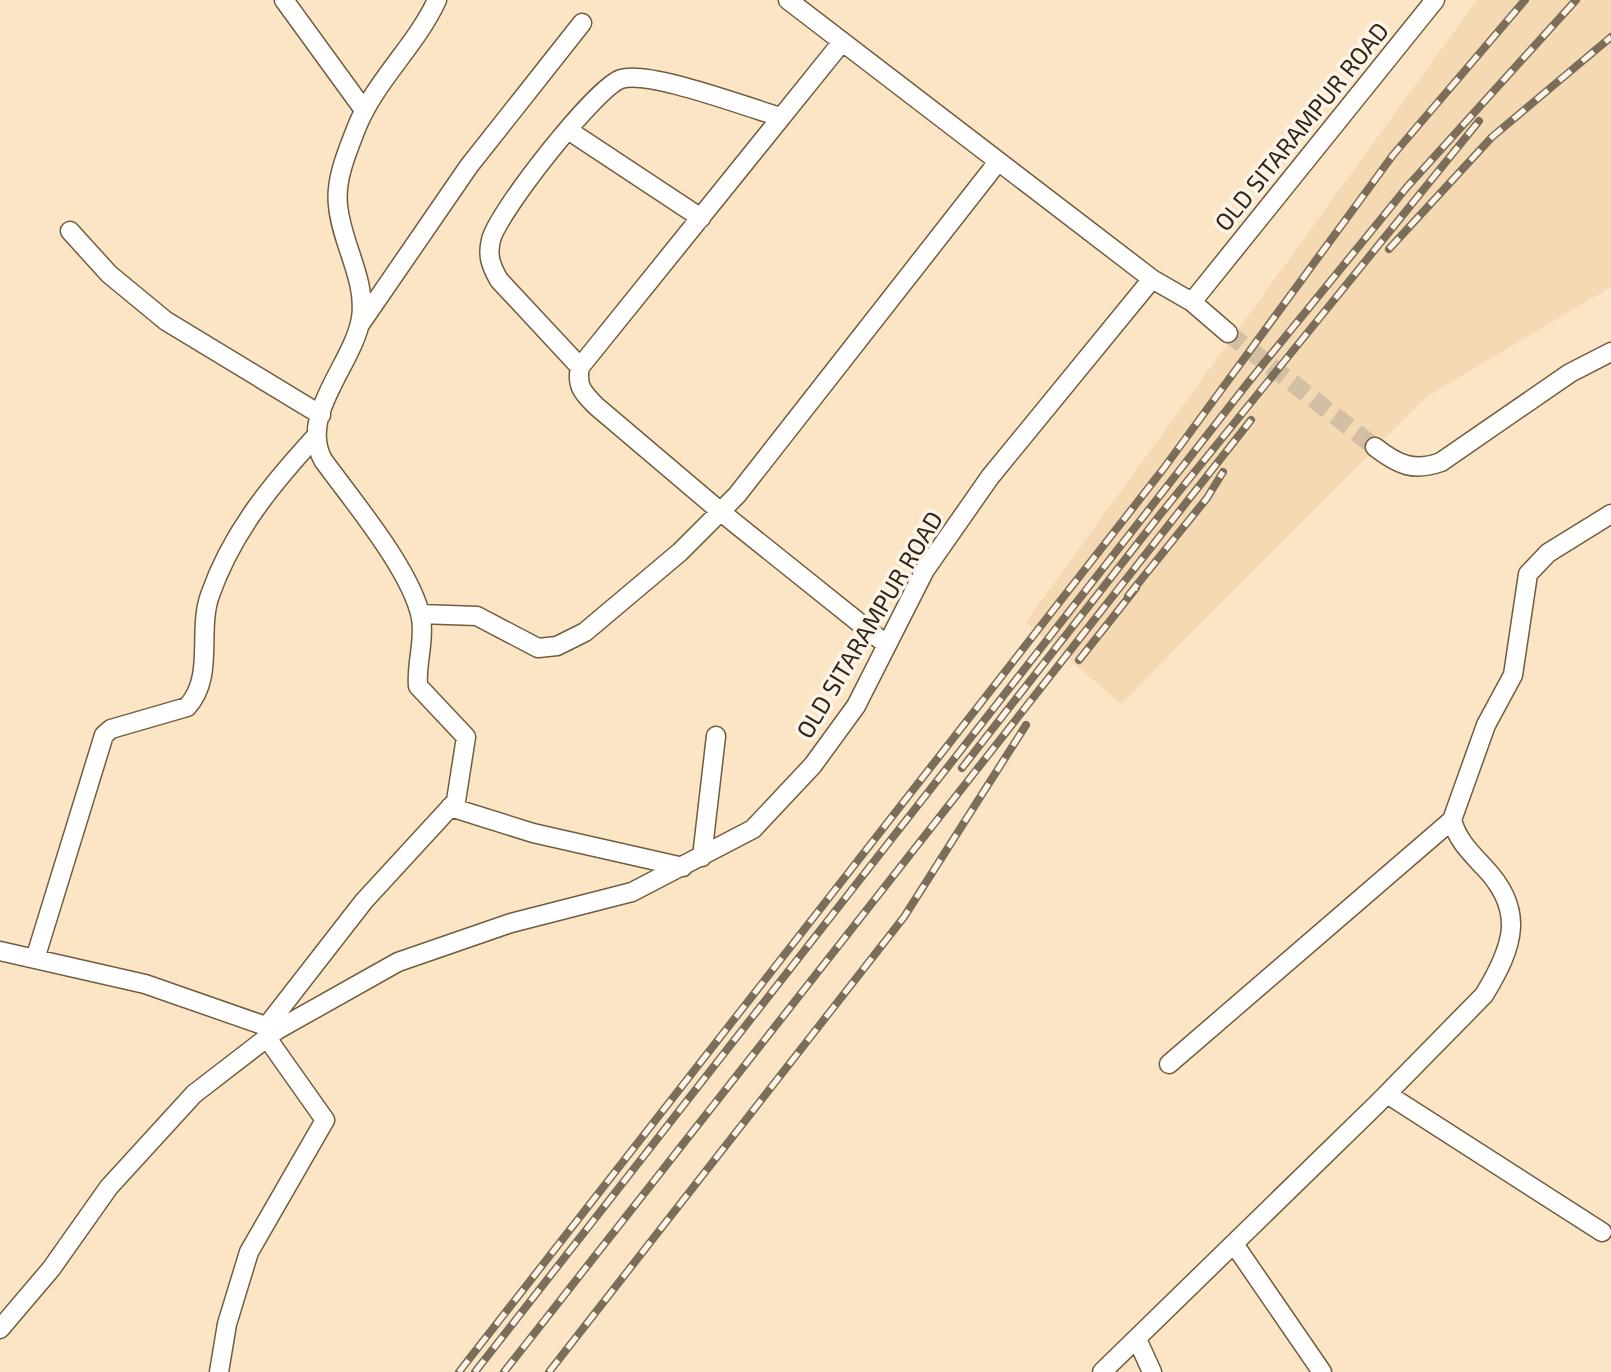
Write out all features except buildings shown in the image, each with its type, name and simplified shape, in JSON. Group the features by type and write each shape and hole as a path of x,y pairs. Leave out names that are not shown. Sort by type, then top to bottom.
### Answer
{"street":[{"path":"284,0 364,110"},
{"path":"359,325 359,290 337,202 343,167 364,110 416,38 437,0"},
{"path":"788,0 997,163 1152,279 1192,302 1228,333"},
{"name":"OLD SITARAMPUR ROAD","path":"1192,302 1435,0"},
{"path":"270,1032 328,945 459,794 466,737 428,701 418,686 420,614 387,551 316,447 321,415 359,325 469,166 582,23"},
{"path":"842,42 580,367 578,379 581,390 721,512 887,645"},
{"path":"580,367 499,280 489,264 496,224 568,130 606,86 623,78 650,79 781,117"},
{"path":"568,130 701,218"},
{"path":"420,614 477,616 538,648 557,646 585,632 680,552 721,512 997,163"},
{"path":"70,231 109,274 166,321 321,415"},
{"name":"OLD SITARAMPUR ROAD","path":"0,1329 51,1269 109,1187 194,1094 270,1032 398,962 511,923 632,892 753,829 813,765 856,706 925,570 990,477 1152,279"},
{"path":"1375,447 1391,460 1409,468 1423,469 1441,462 1570,373 1611,352"},
{"path":"35,959 69,858 98,746 111,729 187,707 195,699 202,677 208,598 221,567 270,486 316,436"},
{"path":"1169,1064 1452,820 1486,725 1513,675 1528,574 1548,553 1611,514"},
{"path":"702,857 716,736"},
{"path":"450,807 533,833 683,867"},
{"path":"1102,1372 1484,995 1497,974 1513,917 1502,886 1456,835 1452,820"},
{"path":"0,951 145,984 270,1032 325,1120 249,1252 227,1324 219,1372"},
{"path":"1387,1094 1602,1232"},
{"path":"1234,1244 1322,1372"},
{"path":"1137,1339 1152,1372"}],"shaded area":[{"path":"1477,0 1611,0 1611,287 1426,397 1121,704 1026,622"}],"tunnel":[{"path":"1228,333 1375,447"}],"railway":[{"path":"459,1372 1164,468 1393,155 1525,0"},
{"path":"475,1372 1247,384 1407,187 1576,0"},
{"path":"1389,249 1492,137 1611,37"},
{"path":"962,768 1159,516 1479,121"},
{"path":"504,1372 1251,420"},
{"path":"1128,596 1207,498 1223,472"},
{"path":"1079,660 1136,588"},
{"path":"549,1372 904,917 1026,725"}]}
